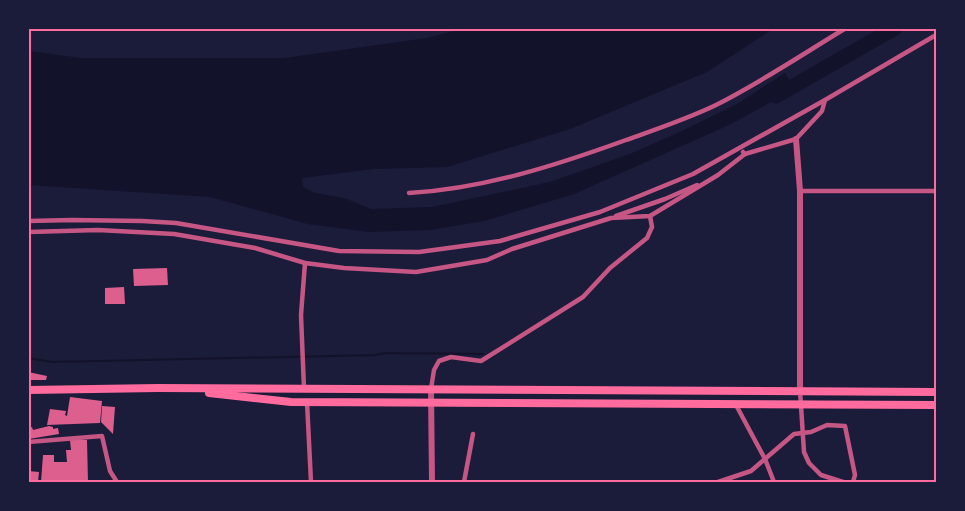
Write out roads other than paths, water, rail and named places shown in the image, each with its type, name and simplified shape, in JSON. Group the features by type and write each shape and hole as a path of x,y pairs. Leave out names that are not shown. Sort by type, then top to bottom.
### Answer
{"highway":[{"path":"28,390 158,388 936,392"},
{"path":"158,388 307,402 936,405"}],"street":[{"path":"409,193 460,187 521,173 587,154 686,119 719,103 846,28"},
{"path":"28,221 72,219 176,223 339,251 419,252 500,241 600,212 693,174 936,35"},
{"path":"610,218 650,216 718,175 745,154 796,139 822,111 825,100"},
{"path":"796,139 800,191 800,405 804,452 821,475 843,483"},
{"path":"738,148 745,154"},
{"path":"28,231 98,230 174,234 255,248 305,264 416,272 488,260 512,249 665,199 718,175"},
{"path":"800,191 936,191"},
{"path":"432,483 430,403 434,370 439,361 451,357 482,361 583,297 610,268 647,238 652,227 650,216"},
{"path":"304,389 302,315 305,264"},
{"path":"307,402 311,483"},
{"path":"736,405 765,459 774,483"},
{"path":"718,483 751,471 794,434 811,432 827,425 845,426 855,475 853,483"},
{"path":"464,483 473,434"},
{"path":"28,442 102,436 110,471 117,483"}],"waterway":[{"path":"776,96 895,28"},
{"path":"28,358 52,362 384,353 483,354"}]}
